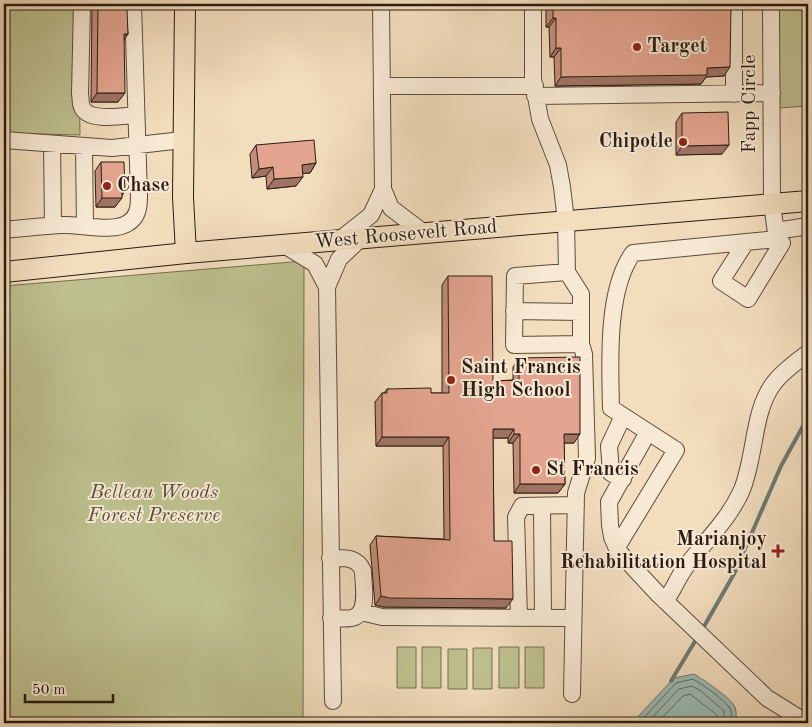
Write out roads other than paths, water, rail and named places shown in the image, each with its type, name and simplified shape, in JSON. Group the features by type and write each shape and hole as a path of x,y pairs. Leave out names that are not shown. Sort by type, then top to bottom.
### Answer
{"main road":[{"path":"184,4 182,140 186,253"},
{"name":"West Roosevelt Road","path":"4,272 186,253 808,201"}],"street":[{"path":"82,4 80,94 82,108 89,115 98,117 136,115"},
{"path":"4,230 70,225 109,227 126,225 133,220 139,209 133,4"},
{"path":"381,4 383,190 392,208 424,233"},
{"path":"533,4 533,79 540,120 558,165 566,221 567,272 581,294 581,344 584,354 587,458 576,492 572,694"},
{"path":"734,4 734,94"},
{"name":"Fapp Circle","path":"771,4 772,204 777,235"},
{"path":"382,86 535,91 772,93"},
{"path":"4,140 112,148 182,140"},
{"path":"52,144 53,226"},
{"path":"84,146 85,226"},
{"path":"338,241 371,215 383,190"},
{"path":"617,547 676,450 611,408 610,340 620,284 629,259 634,253 746,242 808,226"},
{"path":"746,242 721,281 748,299 782,243 777,235"},
{"path":"333,701 327,287 339,259 360,239"},
{"path":"284,245 315,264 327,287"},
{"path":"567,272 514,276 514,345 581,344"},
{"path":"514,311 581,312"},
{"path":"665,601 684,570 734,507 751,463 758,419 762,405 770,390 785,371 808,353"},
{"path":"623,416 609,446 611,473 623,479"},
{"path":"648,432 610,502 610,525 612,537 618,551 665,601 767,698 807,723"},
{"path":"519,618 516,517 522,506 576,505"},
{"path":"542,506 544,618"},
{"path":"330,558 350,558 361,566 363,571 363,602 361,612 353,618 331,618"},
{"path":"361,612 382,617 573,618"}],"water":[{"path":"694,674 717,689 732,703 736,711 735,723 632,723 674,678"}],"waterway":[{"path":"702,630 734,574 781,466 808,417"},
{"path":"671,681 697,638"}],"place":[{"name":"Target","path":"637,47"},
{"name":"Chipotle","path":"683,142"},
{"name":"Chase","path":"107,186"},
{"name":"Saint Francis High School","path":"451,380"},
{"name":"St Francis","path":"536,470"},
{"name":"Marianjoy Rehabilitation Hospital","path":"778,551"}],"park label":[{"name":"Belleau Woods Forest Preserve","path":"154,504"}]}
